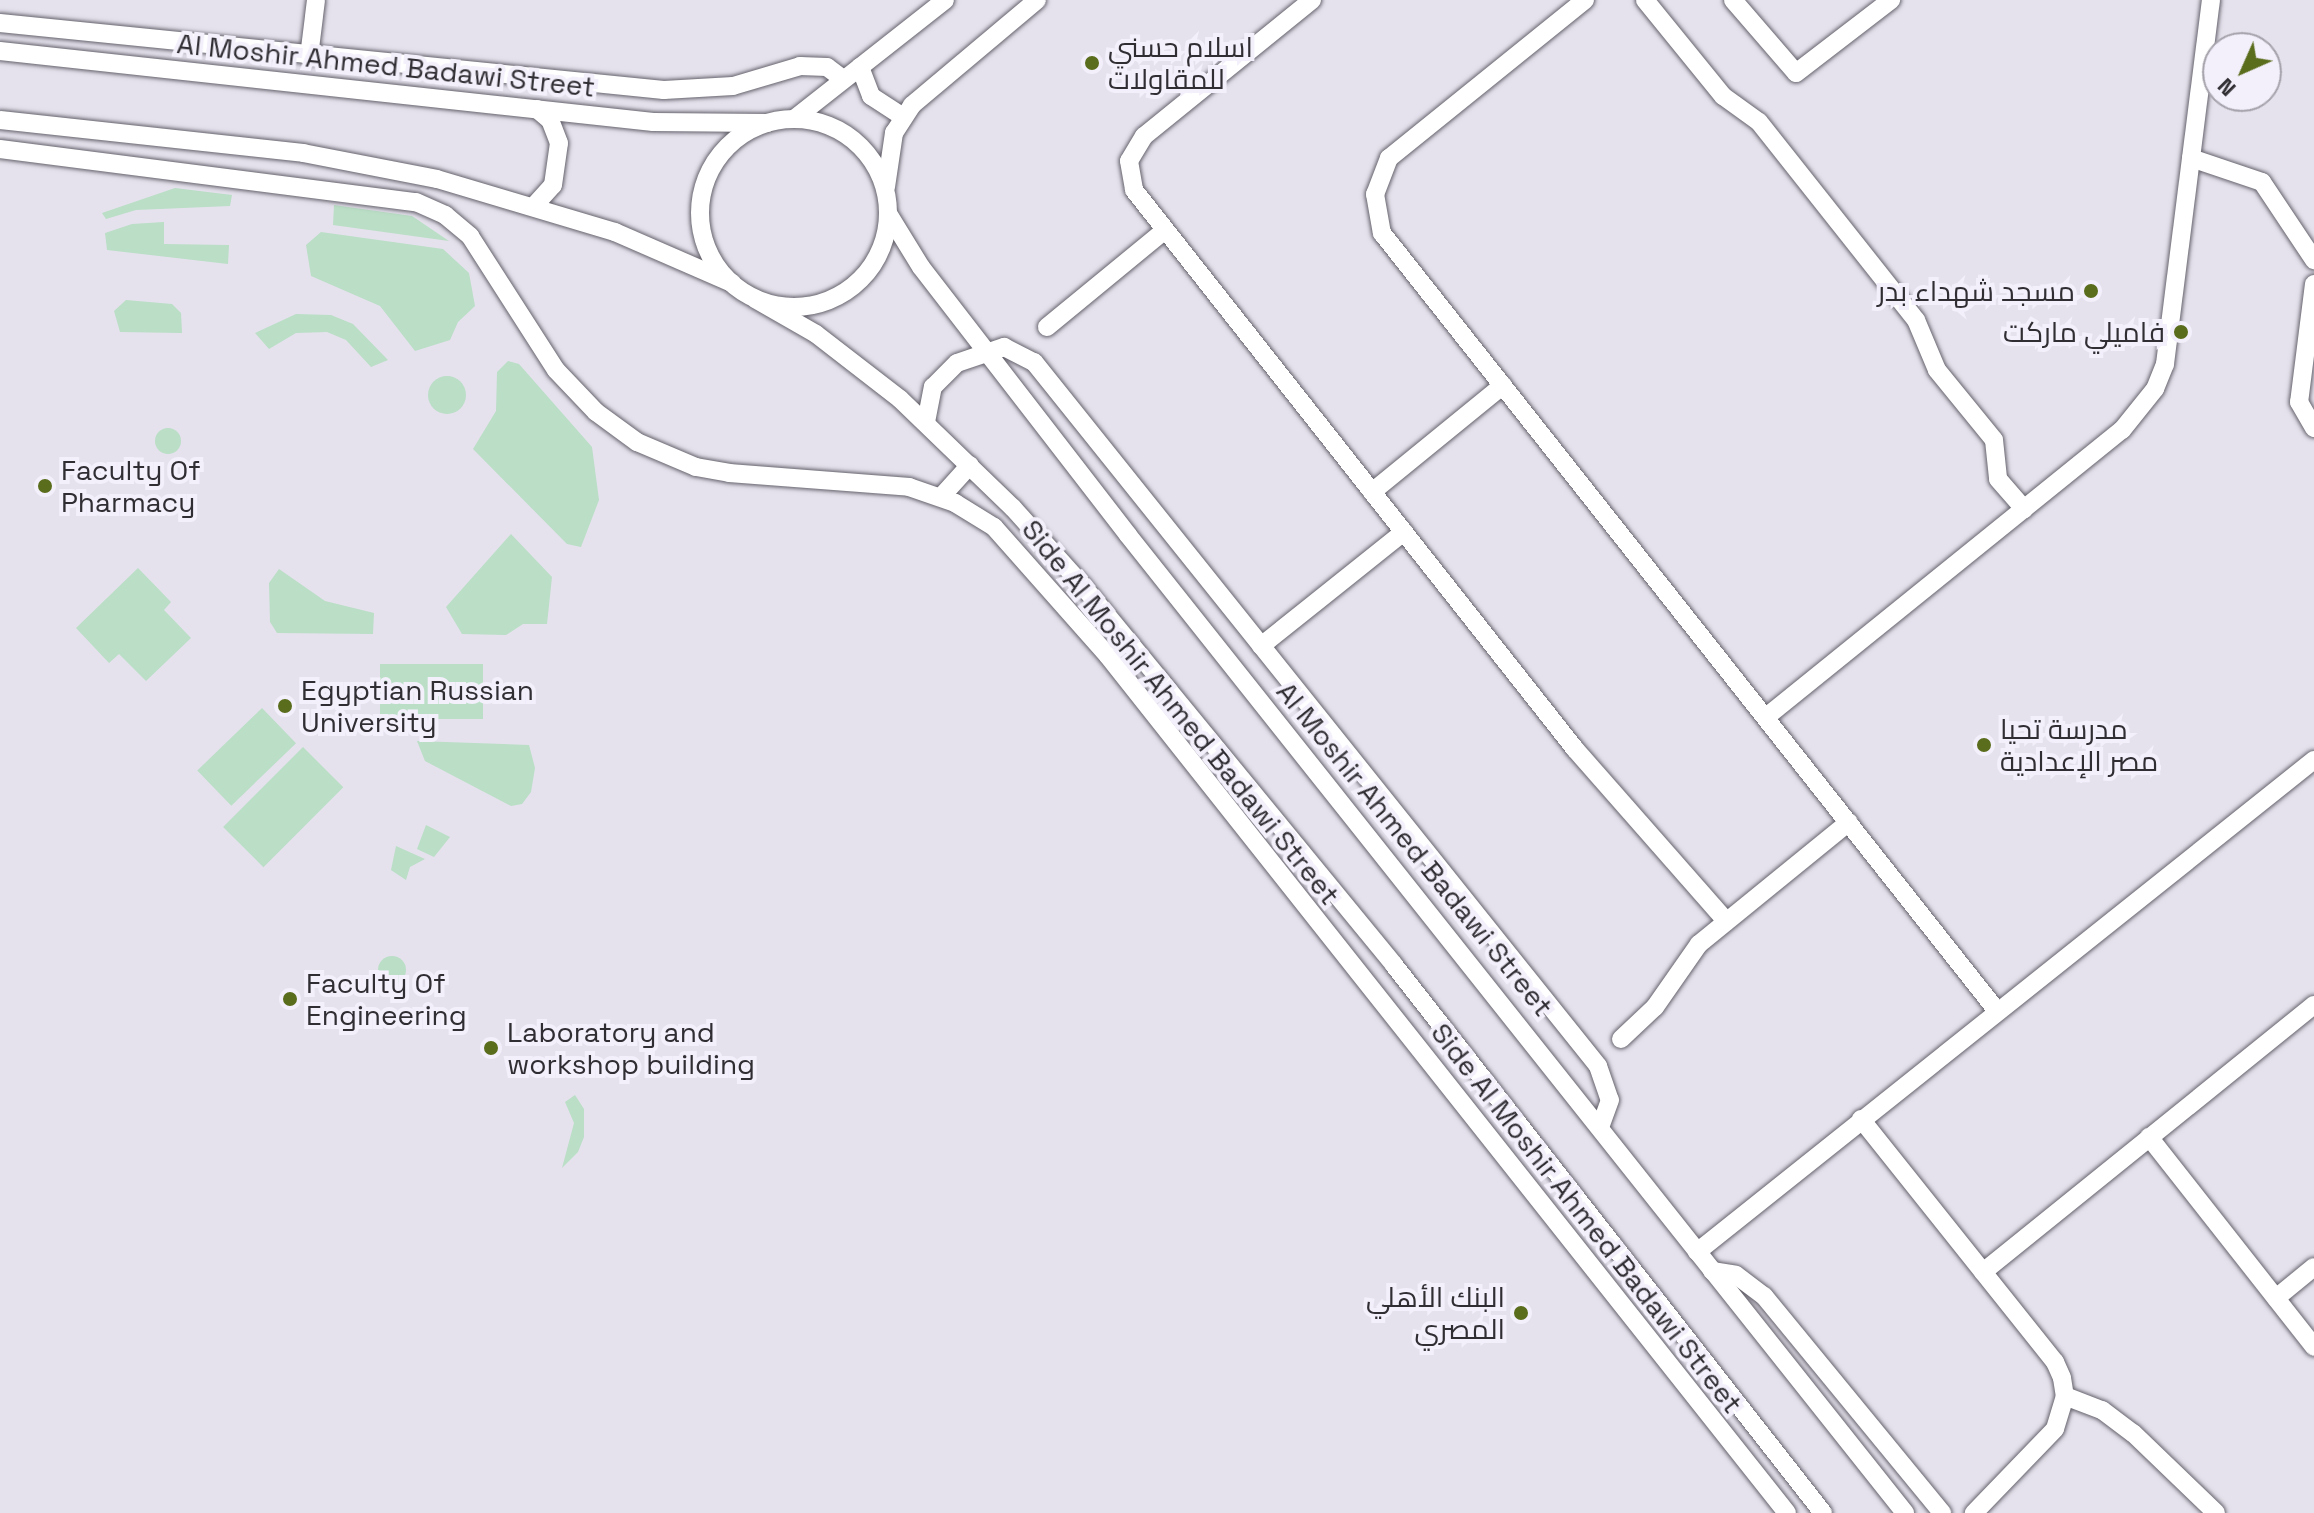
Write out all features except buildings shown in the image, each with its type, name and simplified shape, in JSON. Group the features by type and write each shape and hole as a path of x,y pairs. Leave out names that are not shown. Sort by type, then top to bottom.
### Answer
{"street":[{"path":"309,57 316,0"},
{"path":"911,27 920,0"},
{"path":"794,119 945,0"},
{"path":"755,299 801,307 845,293 876,260 889,215 885,190 894,133 903,117 936,81 1037,0"},
{"path":"1312,0 1134,148 1129,161 1134,190 1575,749 1726,921"},
{"path":"1585,0 1389,158 1375,194 1382,233 1997,1011"},
{"path":"1645,0 1723,96 1759,122 1916,320 1937,370 1994,440 1998,479 2024,509"},
{"path":"1733,0 1796,73 1891,0"},
{"path":"1766,717 2122,430 2155,389 2165,364 2211,0"},
{"path":"0,23 375,64 655,89 722,88 800,66 827,67 843,79"},
{"path":"230,76 231,49"},
{"name":"Al Moshir Ahmed Badawi Street","path":"0,51 653,122 767,123"},
{"path":"374,92 375,64"},
{"path":"860,67 871,96 903,117"},
{"path":"653,122 655,89"},
{"path":"534,206 553,185 559,143 550,120 537,109"},
{"path":"732,283 717,267 701,226 705,182 729,145 767,123 794,119 826,125 856,142 885,190"},
{"path":"0,120 387,168 534,206 641,242 732,283 845,355 926,422 1013,508 1083,586 1394,965 1823,1513"},
{"path":"9,149 20,122"},
{"name":"Side Al Moshir Ahmed Badawi Street","path":"9,149 381,195 431,208 470,236 556,370 596,412 637,442 696,467 729,473 893,485 941,497 994,527 1108,656 1787,1513"},
{"path":"2191,158 2262,182 2314,260"},
{"path":"381,195 387,168"},
{"name":"Al Moshir Ahmed Badawi Street","path":"889,215 907,248 1209,636 1905,1513"},
{"path":"1047,327 1165,230"},
{"path":"2314,284 2299,395 2300,409 2314,428"},
{"path":"926,422 929,398 940,378 986,349 1012,348 1034,362 1598,1066 1610,1100 1600,1127"},
{"path":"2299,395 2314,382"},
{"path":"1372,492 1503,385"},
{"path":"941,497 970,465"},
{"path":"994,527 1013,508"},
{"path":"1261,646 1404,532"},
{"path":"1209,636 1235,615"},
{"path":"1697,1252 1997,1011 2312,767"},
{"path":"1621,1039 1655,1007 1689,954 1849,822"},
{"path":"1983,1272 2314,1005"},
{"path":"1861,1119 2055,1362 2065,1396 2055,1429 1974,1513"},
{"path":"2149,1137 2314,1347"},
{"path":"2276,1298 2314,1267"},
{"path":"1712,1271 1736,1275 1756,1287 1942,1513"},
{"path":"1826,1415 1848,1396"},
{"path":"2065,1396 2102,1410 2133,1433 2216,1513"}],"green space":[{"path":"175,188 232,195 230,206 136,210 106,219 102,213"},
{"path":"334,205 412,216 449,241 333,225"},
{"path":"164,222 164,244 229,245 228,264 107,250 105,233 132,224"},
{"path":"321,232 443,249 469,273 475,306 458,322 450,340 415,351 380,306 311,276 306,245"},
{"path":"126,300 172,304 181,313 182,333 120,332 114,311"},
{"path":"296,314 331,315 353,324 388,360 371,367 346,340 327,332 296,333 269,349 255,333"},
{"path":"508,361 519,364 592,447 599,500 581,547 567,544 473,449 496,411 497,372"},
{"path":"447,376 460,382 466,395 460,408 447,414 434,408 428,395 434,382"},
{"path":"168,428 177,432 181,441 177,450 168,454 159,450 155,441 159,432"},
{"path":"511,534 552,577 547,624 523,624 506,635 462,634 446,607"},
{"path":"138,568 171,602 164,610 191,638 146,681 119,654 109,663 76,628"},
{"path":"279,569 325,601 374,613 373,634 277,633 270,622 269,583"},
{"path":"380,664 483,664 483,719 380,719"},
{"path":"262,708 296,743 231,806 197,771"},
{"path":"417,741 529,745 535,768 531,792 522,804 511,806 425,761"},
{"path":"303,747 343,787 263,867 223,827"},
{"path":"426,825 450,837 434,857 417,849"},
{"path":"396,846 425,859 410,867 406,880 391,870"},
{"path":"392,956 402,960 406,970 402,980 392,984 382,980 378,970 382,960"},
{"path":"575,1095 584,1109 584,1137 578,1152 562,1168 574,1123 565,1102"}],"place":[{"name":"اسلام حسني للمقاولات","path":"1092,63"},
{"name":"مسجد شهداء بدر","path":"2091,291"},
{"name":"فاميلي ماركت","path":"2181,332"},
{"name":"Faculty Of Pharmacy","path":"45,486"},
{"name":"Egyptian Russian University","path":"285,706"},
{"name":"مدرسة تحيا مصر الإعدادية","path":"1984,745"},
{"name":"Faculty Of Engineering","path":"290,999"},
{"name":"Laboratory and workshop building","path":"491,1048"},
{"name":"البنك الأهلي المصري","path":"1521,1313"}]}
